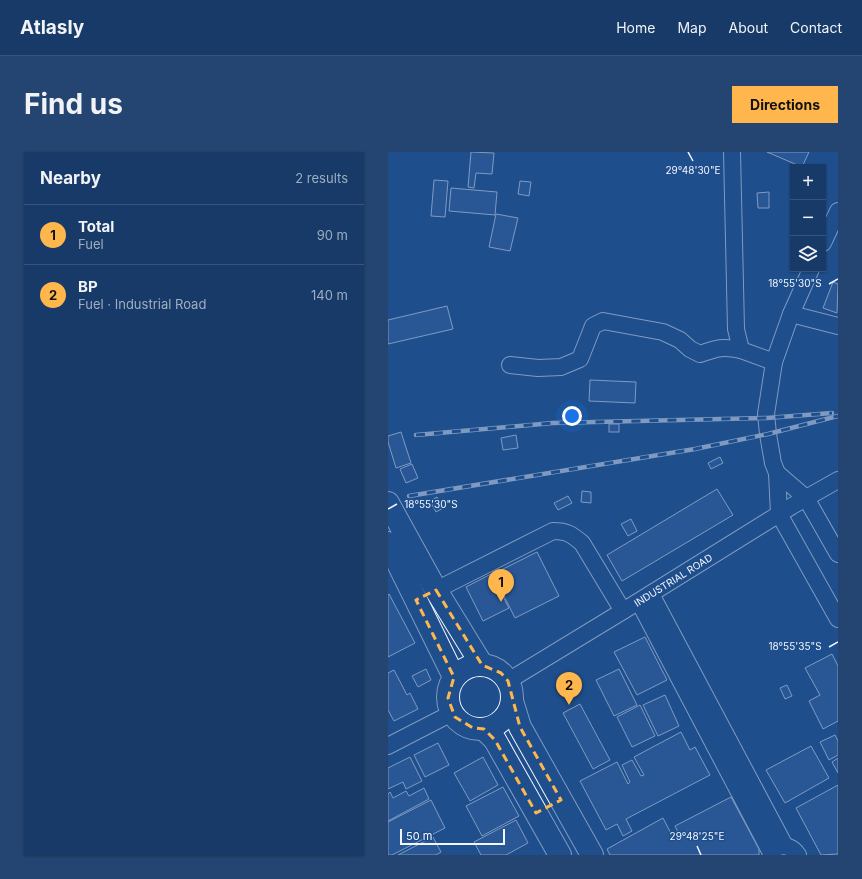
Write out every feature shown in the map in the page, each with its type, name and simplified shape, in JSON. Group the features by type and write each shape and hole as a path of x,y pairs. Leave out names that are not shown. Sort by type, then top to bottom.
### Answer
{"highway":[{"path":"388,503 436,590 482,665"},
{"path":"388,543 454,677"},
{"path":"416,600 436,590"},
{"path":"510,691 509,711 503,719 484,729 473,728 463,724 455,718 450,708 448,698 449,687 454,677 462,670 472,666 482,665 492,667 501,673 510,691 520,727 592,855"},
{"path":"484,729 495,740 560,855"},
{"path":"536,813 561,800"}],"street":[{"path":"732,152 736,330 741,350"},
{"path":"826,237 838,211"},
{"path":"810,272 791,314 774,362 766,414 773,463 777,473 779,514 838,619"},
{"path":"791,314 838,326"},
{"path":"510,365 538,368 561,367 580,359 593,326 603,321 663,332 680,340 690,349 700,354 719,347 730,347 774,362"},
{"path":"777,473 806,498 838,554"},
{"name":"INDUSTRIAL ROAD","path":"510,691 623,612 779,514 838,480"},
{"path":"436,590 553,531 563,531 572,534 582,543 623,612"},
{"path":"645,598 785,846"},
{"path":"645,598 770,854 775,849 785,846 795,850 798,855"},
{"path":"388,746 452,713"}],"highlighted area":[{"path":"436,590 482,665 501,673 508,681 520,727 561,800 536,813 495,740 484,729 473,728 455,717 448,698 454,677 416,600"}],"building":[{"path":"471,152 494,153 492,174 476,173 474,188 468,187"},
{"path":"767,152 809,152 803,164 795,164"},
{"path":"434,180 448,181 445,217 431,216"},
{"path":"520,181 531,182 529,196 518,194"},
{"path":"451,188 497,192 495,215 449,211"},
{"path":"769,192 769,208 758,208 757,193"},
{"path":"496,214 518,218 510,251 489,247"},
{"path":"833,282 838,284 837,313 823,308"},
{"path":"447,306 453,329 388,344 388,320"},
{"path":"590,380 636,382 635,403 589,401"},
{"path":"609,424 619,424 619,432 609,432"},
{"path":"401,432 411,463 396,468 388,442 388,436"},
{"path":"516,435 518,448 503,450 501,438"},
{"path":"720,457 723,463 711,469 708,463"},
{"path":"412,464 418,478 406,483 400,469"},
{"path":"717,489 733,515 622,581 607,555"},
{"path":"582,491 591,492 591,503 581,502"},
{"path":"568,496 572,503 558,510 554,503"},
{"path":"437,497 443,508 436,512 430,501"},
{"path":"631,519 637,531 628,536 621,524"},
{"path":"537,552 559,596 515,618 493,574"},
{"path":"491,574 509,608 483,621 466,587"},
{"path":"389,594 415,643 388,657 388,595"},
{"path":"645,637 667,680 637,695 614,652"},
{"path":"832,654 838,666 838,721 823,729 809,701 820,695 805,668"},
{"path":"426,669 431,680 418,687 412,676"},
{"path":"619,669 637,705 614,716 596,680"},
{"path":"394,670 407,695 410,693 418,709 394,721 388,710 388,673"},
{"path":"787,685 792,696 785,699 780,688"},
{"path":"665,695 679,726 658,736 643,705"},
{"path":"580,704 610,760 593,769 563,713"},
{"path":"640,705 655,736 632,747 617,717"},
{"path":"681,732 690,750 695,747 710,775 626,819 632,831 623,836 617,824 606,830 580,781 617,762 628,784 630,782 622,765 632,760 641,776 644,775 634,757"},
{"path":"835,735 838,741 838,755 829,760 820,742"},
{"path":"438,743 449,765 425,777 414,755"},
{"path":"811,746 829,778 785,803 766,770"},
{"path":"410,757 422,781 406,789 403,782 388,789 388,768"},
{"path":"483,757 498,785 470,801 454,773"},
{"path":"838,758 838,773 832,762"},
{"path":"838,785 838,854 821,855 796,808"},
{"path":"503,787 519,816 482,836 466,806"},
{"path":"424,788 429,799 388,821 388,794 390,792 393,798 406,791 409,796"},
{"path":"731,797 759,849 759,855 610,855 607,849 663,818 675,841 681,838 675,826"},
{"path":"431,800 445,828 392,855 388,855 388,822"},
{"path":"516,820 528,843 506,855 481,855 474,842"},
{"path":"433,837 441,852 436,855 398,855"}],"railway":[{"path":"416,435 553,423 767,418 832,413"},
{"path":"409,496 695,449 768,434 838,416"}],"place":[{"name":"Total","path":"501,602"},
{"name":"BP","path":"569,705"}]}
